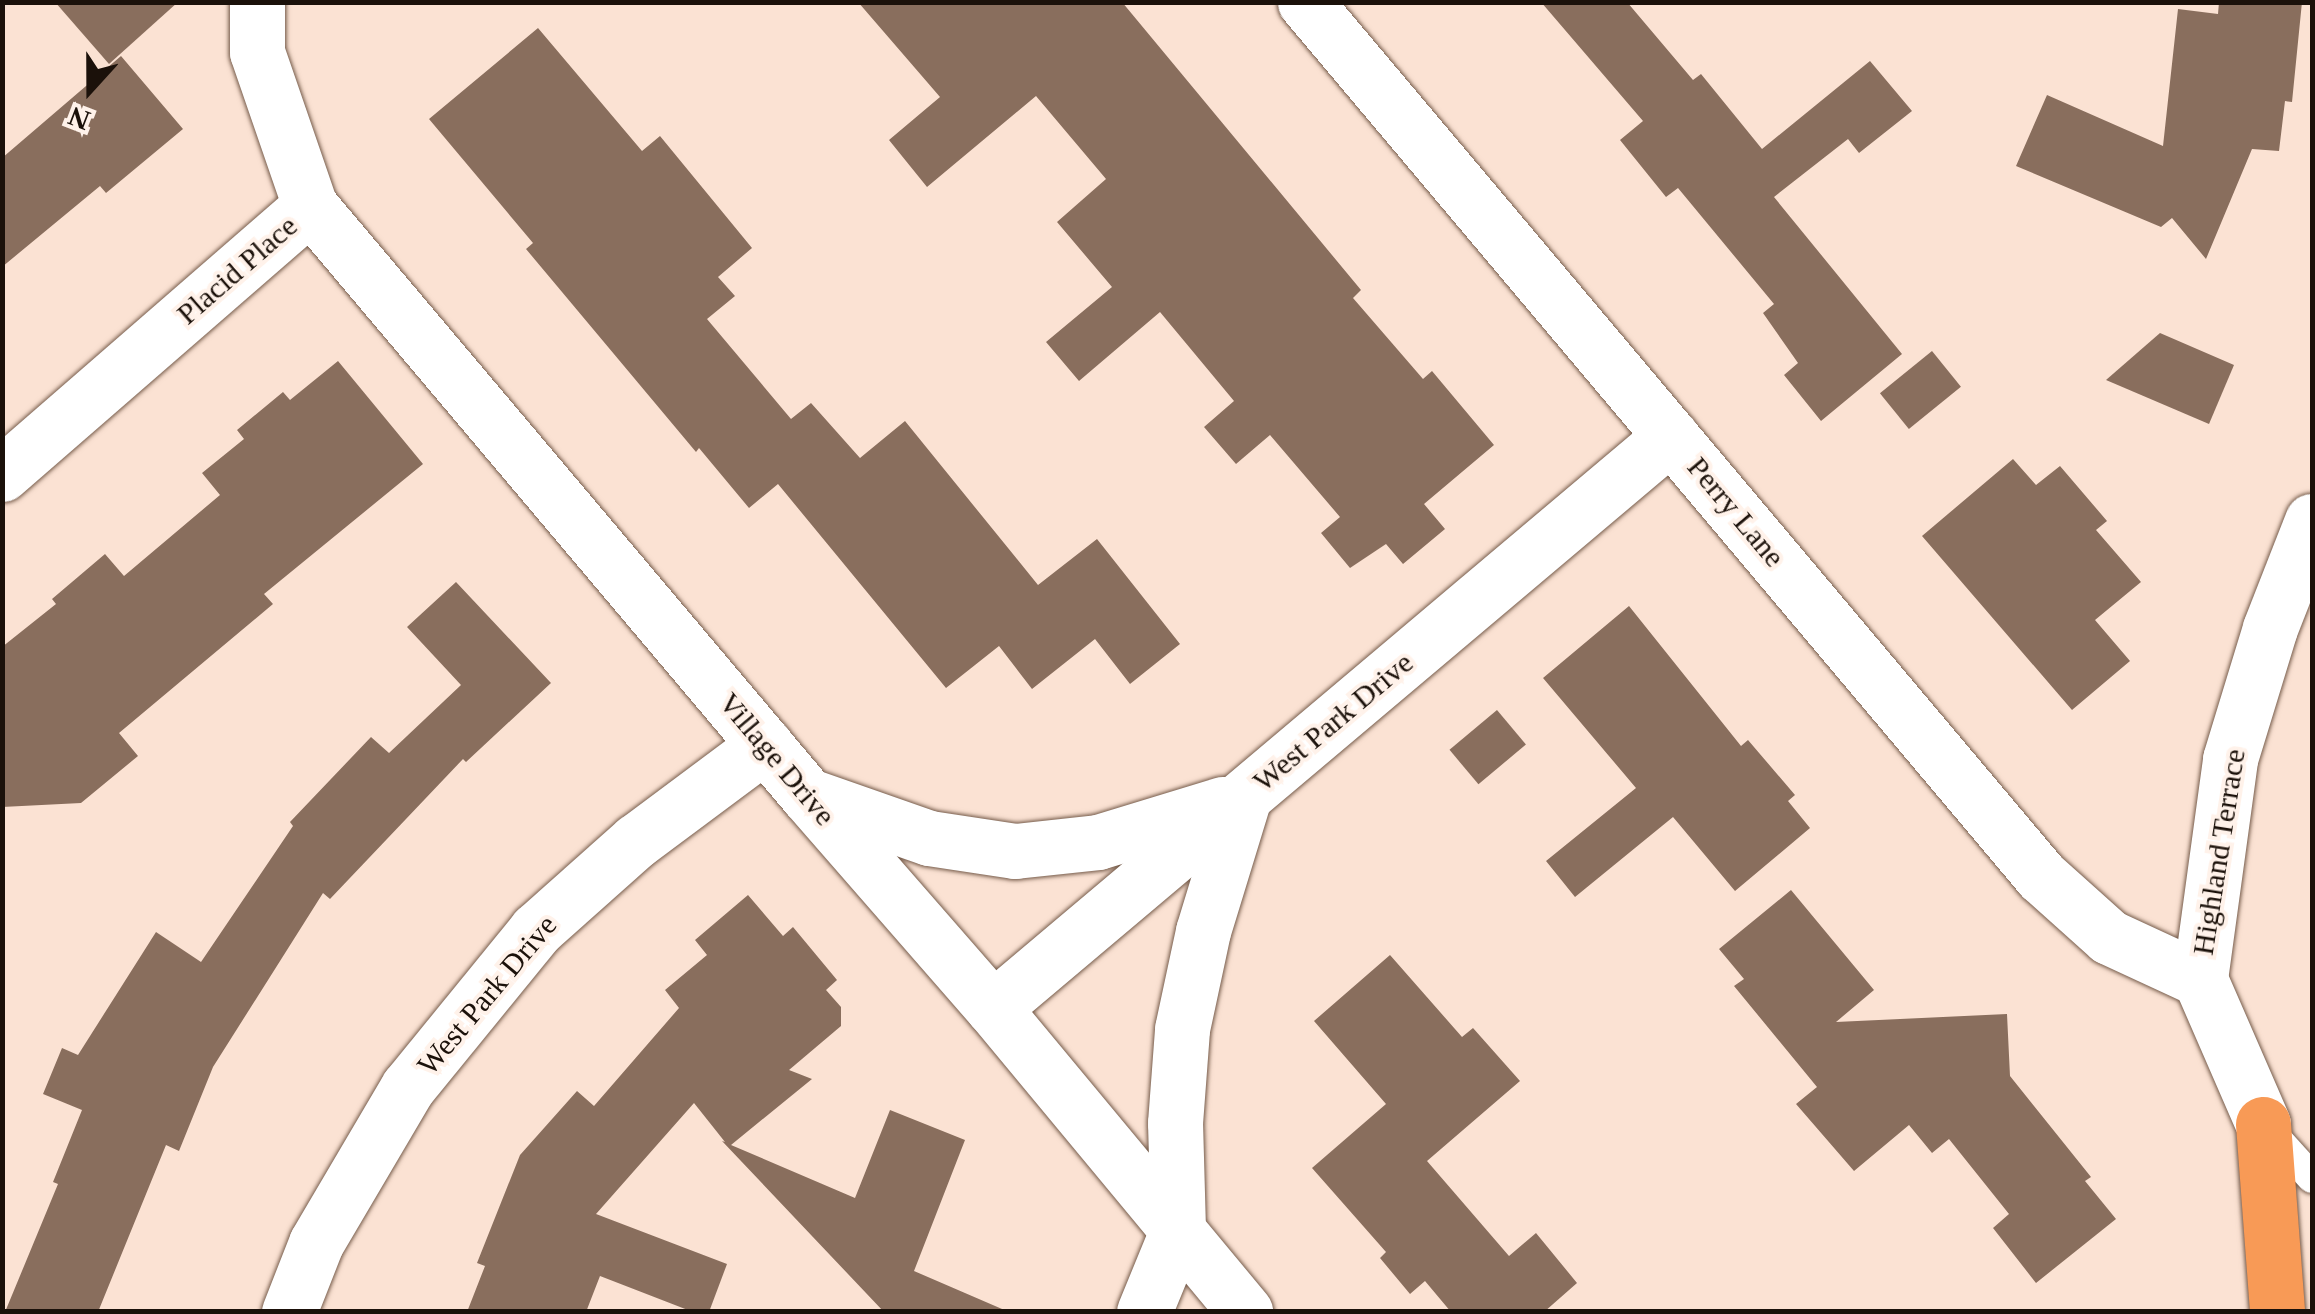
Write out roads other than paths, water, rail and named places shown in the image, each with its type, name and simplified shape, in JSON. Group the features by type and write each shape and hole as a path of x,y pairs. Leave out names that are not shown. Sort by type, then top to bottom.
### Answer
{"highway":[{"path":"2263,1124 2278,1312"}],"street":[{"name":"Placid Place","path":"2,474 310,206 257,52 257,2"},
{"name":"Perry Lane","path":"1305,2 2042,876 2109,937 2200,978"},
{"name":"Village Drive","path":"310,206 807,796 994,1008 1246,1312"},
{"name":"West Park Drive","path":"994,1008 1672,436"},
{"name":"Highland Terrace","path":"2263,1124 2200,978 2230,760 2270,628 2312,521"},
{"name":"West Park Drive","path":"288,1312 316,1243 408,1088 536,930 636,841 764,745"},
{"path":"807,796 929,838 1015,851 1098,842 1244,798"},
{"path":"1144,1312 1178,1229 1176,1123 1182,1028 1203,931 1244,798"}],"lane":[{"path":"2263,1124 2312,1178"}]}
